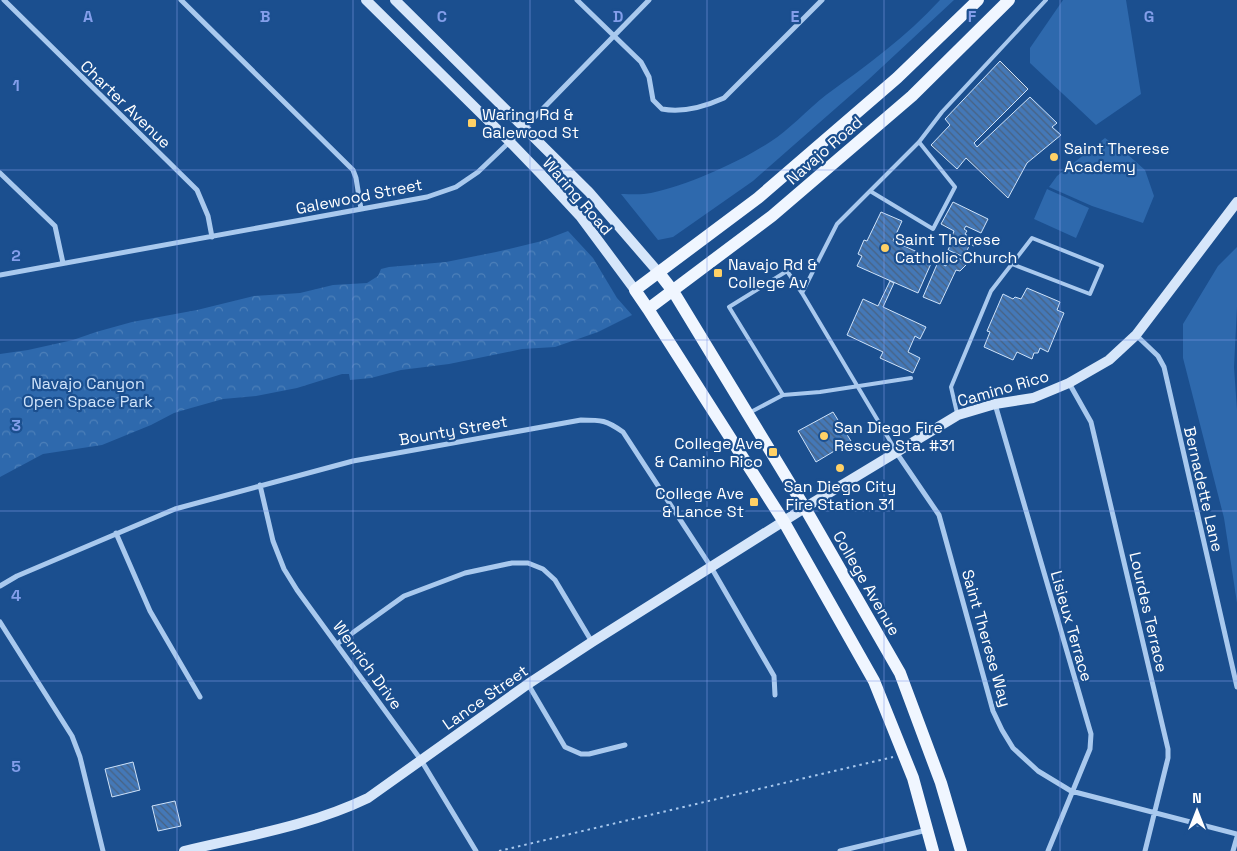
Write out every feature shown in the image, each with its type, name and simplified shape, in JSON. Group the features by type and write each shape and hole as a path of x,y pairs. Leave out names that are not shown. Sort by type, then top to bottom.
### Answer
{"main road":[{"name":"Navajo Road","path":"635,290 763,194 897,78 978,0"},
{"name":"Navajo Road","path":"648,309 772,216 912,96 1009,0"},
{"name":"College Avenue","path":"659,273 673,291 805,508 900,673 941,783 961,851"},
{"path":"635,290 784,522 874,681 913,778 933,851"}],"street":[{"name":"Charter Avenue","path":"4,0 197,190 208,216 212,237"},
{"path":"181,0 353,170 361,209"},
{"name":"Waring Road","path":"366,0 510,142 580,216 635,290"},
{"name":"Waring Road","path":"395,0 588,192 659,273"},
{"path":"576,0 641,62 649,76 653,100 662,109 676,112 709,104 724,98 822,0"},
{"name":"Galewood Street","path":"0,275 427,197 456,187 478,172 510,142 649,0"},
{"path":"0,172 56,226 64,263"},
{"name":"Camino Rico","path":"784,522 958,415 995,404 1033,398 1069,383 1109,360 1136,335 1237,202"},
{"name":"Bernadette Lane","path":"1136,335 1158,356 1164,367 1237,687"},
{"name":"Lourdes Terrace","path":"1069,383 1091,422 1168,749 1168,758 1145,851"},
{"name":"Lisieux Terrace","path":"995,404 1091,734 1090,749 1048,851"},
{"name":"Bounty Street","path":"0,586 17,576 175,509 260,485 353,461 581,420 600,420 610,422 623,432 711,567 774,676 775,695"},
{"name":"Saint Therese Way","path":"896,452 940,515 993,711 1002,730 1014,748 1038,771 1071,792 1154,812 1237,836"},
{"name":"Wenrich Drive","path":"260,485 273,541 284,569 297,590 421,760 476,851"},
{"name":"Lance Street","path":"184,851 312,820 348,808 368,798 528,684 784,522"},
{"path":"116,533 150,611 200,697"},
{"path":"336,644 404,596 465,573 512,563 528,563 544,569 555,580 592,642"},
{"path":"0,622 72,736 80,757 103,851"},
{"path":"528,684 566,747 581,754 589,754 625,745"},
{"path":"840,851 928,830"},
{"path":"1233,851 1237,836"}],"lane":[{"path":"802,293 837,224 919,142 942,112 1046,0"},
{"path":"870,191 933,229 955,188 919,142"},
{"path":"958,415 952,387 991,291 1032,238 1102,266 1090,294 1012,264"},
{"path":"783,395 729,307 787,271 802,293 896,452"},
{"path":"747,414 783,395 912,378"}],"path":[{"path":"499,851 903,754"}],"green space":[{"path":"940,0 954,0 868,80 753,181 673,237 658,240 621,194 647,194 665,190 712,172 758,150 784,132 826,95 885,50 927,14"},
{"path":"1063,0 1126,0 1141,94 1096,125 1030,63 1030,48"},
{"path":"1105,138 1145,170 1154,196 1143,223 1092,206 1049,187 1057,176"},
{"path":"1047,189 1089,208 1076,238 1034,219"},
{"name":"Navajo Canyon Open Space Park","path":"568,231 593,258 617,298 632,315 598,332 555,347 522,349 449,364 401,370 371,378 350,380 349,374 342,374 297,388 256,396 223,399 174,413 151,425 102,445 43,454 0,477 0,354 73,340 132,322 197,310 254,296 300,293 333,285 367,283 378,276 381,269 446,262 496,252 542,241"},
{"path":"1237,247 1234,367 1237,410 1237,603 1224,518 1183,358 1183,324 1218,266"}],"building":[{"path":"1000,61 1028,89 974,143 977,147 1030,97 1057,123 1052,127 1061,135 1027,163 1008,198 966,158 957,169 931,145 950,125 945,119"},
{"path":"953,202 988,219 981,233 966,226 964,229 967,231 965,234 977,241 974,246 970,244 964,257 948,250 954,237 952,236 954,231 941,224"},
{"name":"Saint Therese Catholic Church","path":"881,212 902,221 893,241 933,259 918,293 857,266 862,256 858,254 864,240 867,241"},
{"path":"952,255 968,263 960,271 956,270 940,304 923,297 938,262 946,266"},
{"path":"890,281 894,283 883,307 926,327 920,339 915,336 908,352 920,358 913,373 880,358 883,352 847,335 863,299 878,306"},
{"path":"1027,288 1060,302 1057,310 1064,313 1048,352 1040,348 1038,353 1034,353 1032,359 1017,352 1013,360 984,347 990,332 987,331 1003,294 1013,299 1015,297 1021,299"},
{"name":"San Diego Fire Rescue Sta. #31","path":"833,412 851,441 816,462 798,431"},
{"path":"133,762 140,790 112,797 105,769"},
{"path":"175,801 181,826 158,831 152,806"}],"place":[{"name":"Waring Rd & Galewood St","path":"472,123"},
{"name":"Saint Therese Academy","path":"1054,157"},
{"name":"Saint Therese Catholic Church","path":"885,248"},
{"name":"Navajo Rd & College Av","path":"718,273"},
{"name":"San Diego Fire Rescue Sta. #31","path":"824,436"},
{"name":"College Ave & Camino Rico","path":"773,452"},
{"name":"San Diego City Fire Station 31","path":"840,468"},
{"name":"College Ave & Lance St","path":"754,502"}]}
